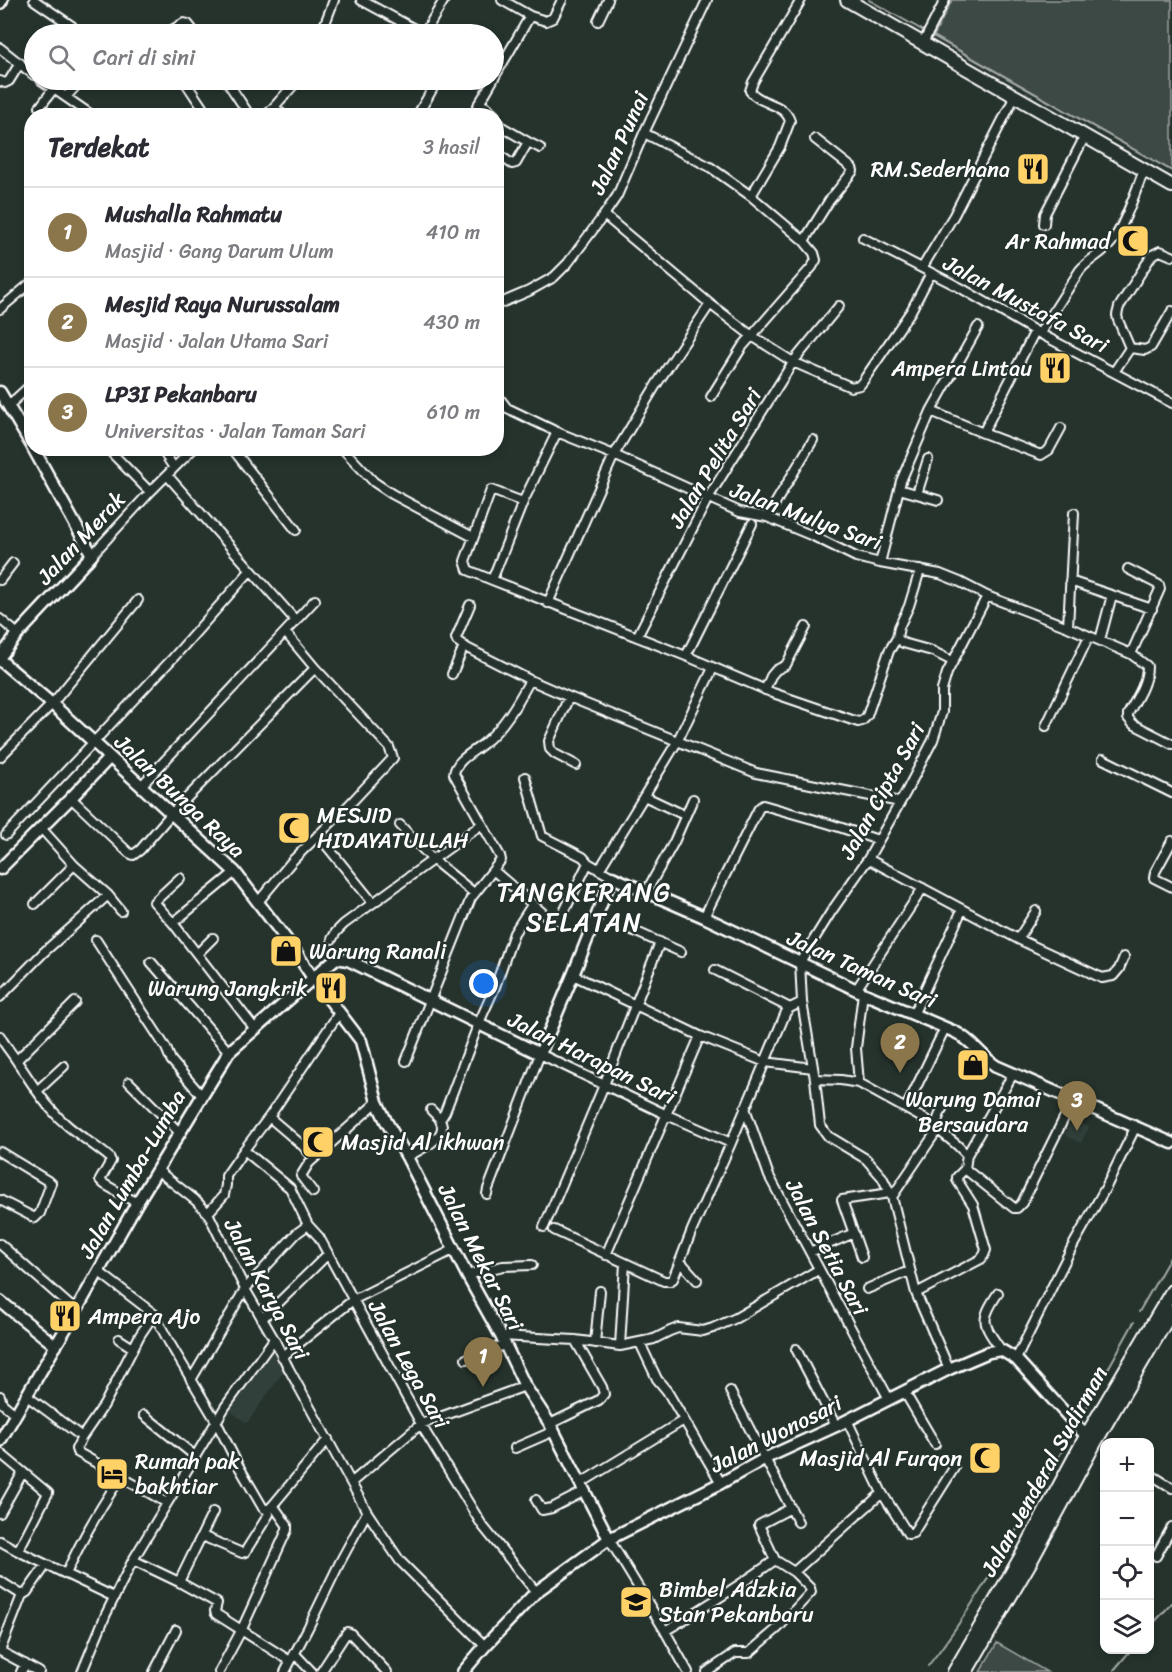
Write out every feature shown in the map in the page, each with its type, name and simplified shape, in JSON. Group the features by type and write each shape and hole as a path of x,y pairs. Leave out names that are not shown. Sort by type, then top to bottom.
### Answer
{"main road":[{"path":"847,0 924,41 1172,186"},
{"name":"Jalan Jenderal Sudirman","path":"966,1672 1031,1561 1096,1441 1172,1291"},
{"name":"Jalan Jenderal Sudirman","path":"954,1672 1023,1553 1096,1441 1172,1311"}],"street":[{"path":"34,0 69,24"},
{"path":"325,24 333,0"},
{"path":"361,0 405,24"},
{"path":"430,24 444,0"},
{"path":"502,0 530,16 546,21 553,18 562,0"},
{"path":"598,21 608,0"},
{"name":"Jalan Punai","path":"707,0 617,196 604,215 710,304 752,336 793,362 851,387 860,385 906,320 931,273"},
{"path":"751,196 780,147 790,121 787,113 753,96 750,91 753,81 801,0"},
{"path":"924,41 945,0"},
{"path":"504,59 530,16"},
{"path":"0,48 23,66 9,81 5,83 0,81"},
{"path":"40,108 53,90"},
{"path":"57,90 82,108"},
{"path":"66,97 72,90"},
{"path":"191,90 203,108"},
{"path":"233,90 245,108"},
{"path":"274,107 289,90"},
{"path":"422,108 432,90"},
{"path":"476,108 486,90"},
{"path":"922,268 954,215 1015,96"},
{"path":"479,103 488,108"},
{"path":"504,128 540,148"},
{"path":"644,133 710,167 751,196 804,241 816,260 732,362 711,397"},
{"path":"1044,224 1045,214 1085,136"},
{"path":"804,241 829,201 853,171 815,139"},
{"path":"504,158 512,164 516,163 528,142"},
{"path":"982,433 1038,332 1080,270 1114,239 1144,170"},
{"path":"504,302 554,277 573,257 604,215"},
{"name":"Jalan Mustafa Sari","path":"863,238 959,287 1172,403"},
{"path":"1131,348 1118,320 1119,307 1152,255 1160,251 1171,254"},
{"path":"0,309 24,289"},
{"path":"548,603 614,454 656,385 710,304"},
{"name":"Jalan Pelita Sari","path":"637,638 708,498 793,362 838,306"},
{"path":"1131,348 1145,350 1151,347 1172,311"},
{"path":"880,563 899,489 913,451 931,411 978,327"},
{"path":"1114,372 1131,348"},
{"path":"8,406 24,391"},
{"path":"0,392 24,433"},
{"name":"Jalan Mulya Sari","path":"504,404 532,421 614,454 740,512 768,518 856,556 880,563 940,574 987,596 1131,654"},
{"path":"931,411 1041,455 1049,450 1061,428"},
{"path":"492,580 523,502 557,432"},
{"path":"768,518 813,440"},
{"path":"37,456 92,555"},
{"path":"115,456 150,492"},
{"path":"166,456 174,468"},
{"name":"Jalan Merak","path":"0,659 18,634 186,456"},
{"path":"238,456 296,530"},
{"path":"350,456 374,482 392,494 473,537"},
{"path":"917,494 928,459"},
{"path":"167,475 296,621"},
{"path":"899,489 938,500"},
{"path":"523,502 491,490 465,561 468,570 686,656 765,690 858,722 867,716 889,651 897,638 899,627 909,606 920,570"},
{"path":"1068,627 1074,513"},
{"path":"686,656 752,524"},
{"path":"0,580 13,563"},
{"path":"1128,569 1159,585 1158,595 1131,654 1147,666 1147,673 1146,680 1128,718 1133,724 1172,744"},
{"path":"6,835 173,658 250,571"},
{"path":"1070,581 1152,609"},
{"path":"1100,640 1112,595"},
{"name":"Jalan Cipta Sari","path":"800,962 868,859 933,740 942,712 942,690 952,661 987,596"},
{"path":"0,757 52,704 138,600"},
{"path":"141,786 315,600"},
{"path":"470,605 456,638 457,641 530,680 756,773 900,802"},
{"path":"0,619 18,634"},
{"path":"765,690 776,670 786,665 806,627"},
{"path":"258,902 293,860 393,758 389,747 315,668 285,632"},
{"path":"1046,726 1089,636"},
{"path":"897,638 903,643 932,651 952,661"},
{"path":"452,674 464,646"},
{"name":"Jalan Bunga Raya","path":"0,659 172,813 234,872 313,978"},
{"path":"71,798 132,855 140,850 172,813 315,668"},
{"path":"599,870 677,742 713,668"},
{"path":"406,1061 474,893 500,862 500,856 454,774 455,768 503,724 518,703 530,680"},
{"path":"569,697 549,741 550,749 555,754 576,765"},
{"path":"0,869 109,758"},
{"path":"1103,759 1172,793"},
{"name":"Jalan Taman Sari","path":"525,777 542,836 583,857 599,870 860,991 964,1036 988,1061 1013,1074 1172,1143"},
{"path":"644,796 680,813"},
{"path":"646,892 674,842 693,799"},
{"path":"704,917 759,808 763,806 878,840"},
{"path":"333,939 344,924 482,824"},
{"path":"400,825 432,859 474,893"},
{"path":"41,828 74,865 108,895 121,911"},
{"path":"318,835 373,903"},
{"path":"1172,841 1154,878 1172,887"},
{"path":"868,859 1018,939 1102,978 1113,976 1124,957"},
{"path":"493,870 551,920 560,920 588,863"},
{"path":"35,903 74,865"},
{"path":"173,923 234,872"},
{"path":"487,1194 540,1054 612,877"},
{"path":"180,878 154,902 255,1029"},
{"path":"859,1083 856,1048 860,991 923,888"},
{"path":"0,997 44,952 108,895"},
{"path":"439,1118 445,1112 514,933 532,904"},
{"path":"913,1015 962,910"},
{"path":"1018,939 1036,911"},
{"path":"632,930 681,952"},
{"path":"197,954 213,938"},
{"path":"96,939 166,1048 171,1060 201,1095"},
{"path":"544,1227 604,1085 660,942"},
{"name":"Jalan Harapan Sari","path":"313,978 336,958 348,960 478,1025 731,1143"},
{"path":"151,962 229,1052"},
{"path":"800,962 802,1002 820,1122 828,1136 871,1164 882,1177 891,1195 916,1293 949,1369"},
{"path":"715,970 790,1008"},
{"path":"573,975 700,1036 765,1062 813,1068"},
{"name":"Jalan Mekar Sari","path":"313,978 361,1041 377,1102 525,1386 552,1428 609,1539 688,1672"},
{"name":"Jalan Lumba-Lumba","path":"0,1441 137,1203 229,1052 313,978"},
{"path":"17,1060 75,1002"},
{"path":"554,1230 664,1281 673,1279 786,1012 802,1002"},
{"path":"208,1213 224,1195 226,1176 339,1013"},
{"path":"906,1108 945,1028"},
{"path":"0,1036 3,1051 17,1060 51,1110 73,1131 109,1157 111,1161 100,1180 137,1203"},
{"path":"606,1255 700,1036"},
{"path":"37,1091 64,1066"},
{"path":"916,1293 981,1259 984,1255 986,1250 973,1205 957,1177 965,1169 967,1155 1013,1074"},
{"path":"815,1079 859,1083 920,1116 967,1155"},
{"path":"129,1082 180,1133"},
{"path":"965,1169 1014,1208 1017,1208 1022,1203 1073,1101"},
{"path":"313,1192 301,1176 314,1158 377,1102"},
{"path":"891,1195 936,1128 944,1104"},
{"name":"Jalan Setia Sari","path":"745,1108 769,1176 889,1399"},
{"path":"407,1157 434,1142 440,1134 442,1125 431,1110"},
{"path":"269,1117 314,1158"},
{"path":"1016,1359 1135,1128"},
{"name":"Jalan Lega Sari","path":"244,1150 290,1188 308,1225 319,1237 421,1424 482,1525 536,1592"},
{"path":"0,1152 51,1183 40,1213 35,1218 0,1200"},
{"name":"Jalan Karya Sari","path":"157,1170 208,1213 245,1289 367,1512 400,1561 485,1646"},
{"path":"862,1257 842,1200 891,1195"},
{"path":"191,1380 245,1289 297,1233 308,1225"},
{"path":"810,1251 854,1233"},
{"path":"0,1244 76,1311"},
{"path":"282,1357 353,1300 455,1250"},
{"path":"262,1319 328,1254"},
{"path":"680,1261 697,1280"},
{"path":"620,1346 625,1263"},
{"path":"467,1275 504,1266 532,1265"},
{"path":"466,1359 502,1340 575,1340 620,1346 654,1339 674,1329 703,1331 736,1318 818,1270"},
{"path":"867,1289 909,1271"},
{"path":"98,1272 154,1314 263,1508 271,1508 287,1525 287,1530 242,1629 219,1672"},
{"path":"595,1342 600,1291"},
{"path":"998,1293 987,1311 984,1321 987,1329 1001,1350 1016,1359 1096,1441"},
{"path":"0,1301 56,1346"},
{"path":"154,1314 133,1348 104,1405 76,1449 77,1452 167,1503"},
{"path":"119,1339 133,1348"},
{"path":"82,1672 114,1597 133,1560 216,1421 274,1339"},
{"path":"515,1448 552,1428 604,1394 575,1340"},
{"path":"640,1343 657,1379 667,1391 721,1483"},
{"path":"796,1349 836,1426"},
{"name":"Jalan Wonosari","path":"463,1672 536,1592 609,1539 766,1458 836,1426 949,1369 989,1352 1001,1350"},
{"path":"352,1482 421,1424 525,1386"},
{"path":"730,1391 798,1522"},
{"path":"904,1391 935,1444"},
{"path":"0,1396 2,1403 15,1414"},
{"path":"27,1396 82,1437"},
{"path":"144,1415 195,1456"},
{"path":"536,1500 542,1510 552,1508 684,1420"},
{"path":"847,1420 882,1493 908,1534 912,1533 954,1468"},
{"path":"202,1536 242,1553 246,1552 265,1523 271,1508 328,1439"},
{"path":"0,1453 48,1493 18,1551"},
{"path":"0,1513 23,1472"},
{"path":"66,1574 94,1519 121,1477"},
{"path":"1154,1477 1172,1488"},
{"path":"794,1572 882,1493"},
{"path":"707,1672 735,1653 749,1653 778,1628 811,1592 810,1588 794,1572 775,1560 759,1525 791,1508"},
{"path":"179,1582 213,1512"},
{"path":"285,1672 367,1512"},
{"path":"1156,1556 1172,1527"},
{"path":"0,1541 114,1597"},
{"path":"133,1560 217,1603 216,1614 290,1661"},
{"path":"665,1631 736,1588 775,1560"},
{"path":"39,1672 0,1652 22,1595 27,1592 46,1565"},
{"path":"0,1581 22,1595"},
{"path":"154,1672 177,1630"},
{"path":"321,1672 347,1632 387,1672"},
{"path":"294,1653 312,1672"},
{"path":"21,1672 25,1664"}],"shaded area":[{"path":"952,0 1172,0 1172,171 934,36"},
{"path":"1073,1119 1089,1127 1081,1143 1065,1135"},
{"path":"277,1346 289,1364 247,1423 230,1411"},
{"path":"997,1643 1047,1672 980,1672"}],"waterway":[{"path":"869,0 1172,171"},
{"path":"1139,1312 1172,1254"},
{"path":"1079,1421 1134,1322"},
{"path":"928,1666 987,1580 1074,1431"},
{"path":"1154,1623 1172,1603"},
{"path":"1114,1670 1128,1654"}],"place":[{"name":"RM.Sederhana","path":"1033,169"},
{"name":"Ar Rahmad","path":"1133,241"},
{"name":"Ampera Lintau","path":"1055,368"},
{"name":"MESJID HIDAYATULLAH","path":"294,828"},
{"name":"Warung Ranali","path":"286,951"},
{"name":"Warung Jangkrik","path":"331,988"},
{"name":"Warung Damai Bersaudara","path":"973,1065"},
{"name":"Mesjid Raya Nurussalam","path":"900,1073"},
{"name":"LP3I Pekanbaru","path":"1077,1131"},
{"name":"Masjid Al ikhwan","path":"318,1142"},
{"name":"Ampera Ajo","path":"65,1316"},
{"name":"Mushalla Rahmatu","path":"483,1387"},
{"name":"Masjid Al Furqon","path":"985,1458"},
{"name":"Rumah pak bakhtiar","path":"112,1474"},
{"name":"Bimbel Adzkia Stan Pekanbaru","path":"636,1602"}],"district":[{"name":"TANGKERANG SELATAN","path":"584,907"}]}
